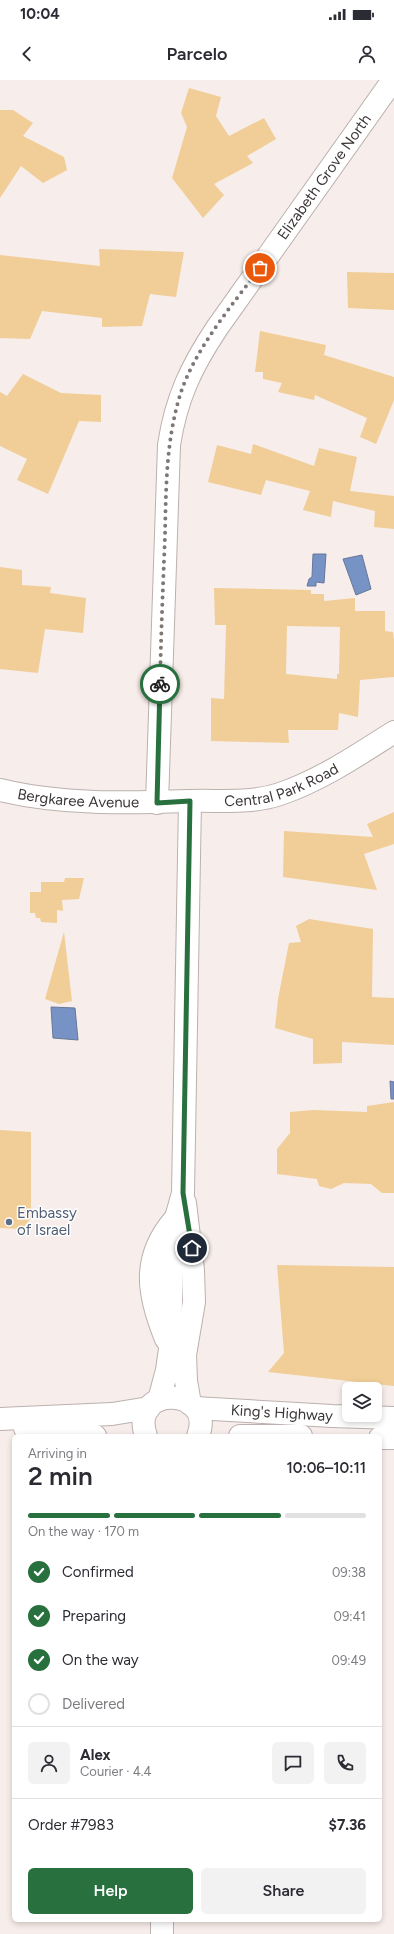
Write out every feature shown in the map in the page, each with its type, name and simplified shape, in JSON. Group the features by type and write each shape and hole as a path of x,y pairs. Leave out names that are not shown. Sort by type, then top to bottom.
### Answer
{"street":[{"name":"Elizabeth Grove North","path":"157,803 169,445 171,427 181,392 195,361 212,335 393,80"},
{"name":"Central Park Road","path":"157,803 190,801 244,802 279,795 319,778 394,732"},
{"name":"Bergkaree Avenue","path":"0,790 46,799 157,803"},
{"path":"190,801 183,1193 188,1220 193,1270 194,1302 184,1356 186,1381 192,1406 200,1425 198,1434"},
{"path":"146,1434 143,1423 145,1416 154,1404 167,1370 170,1349 172,1252 176,1218 183,1193"},
{"name":"King's Highway","path":"154,1404 174,1397 192,1406 332,1416 394,1418"},
{"path":"0,1419 112,1414 154,1404"},
{"path":"0,1424 76,1434"},
{"path":"382,1438 394,1438"},
{"path":"162,1922 162,1934"}],"water":[{"path":"313,554 326,554 324,583 316,582 316,586 307,586 309,579 312,577"},
{"path":"362,555 371,589 356,595 343,559"},
{"path":"51,1007 75,1008 78,1040 53,1038"},
{"path":"390,1081 394,1082 394,1099 391,1099"}],"building":[{"path":"189,88 221,97 216,116 229,136 264,118 276,139 247,156 253,163 214,184 224,195 203,218 172,178 187,127 181,113"},
{"path":"0,110 13,110 33,123 23,136 64,157 67,170 43,183 21,166 0,198"},
{"path":"99,249 184,252 176,297 150,294 142,326 102,327 102,318 42,311 30,339 0,338 0,255 100,266"},
{"path":"347,272 394,273 394,310 348,308"},
{"path":"260,331 326,345 324,355 394,377 394,400 376,444 360,437 367,418 315,395 314,400 278,392 282,383 263,379 263,372 255,372"},
{"path":"23,374 61,393 101,395 101,422 79,421 48,494 17,480 27,459 0,446 0,392 7,396"},
{"path":"253,444 314,466 319,448 357,457 350,491 394,496 394,529 374,527 375,511 333,501 331,517 303,510 310,491 266,480 261,495 208,482 217,445 251,454"},
{"path":"0,567 22,570 22,585 51,587 50,593 86,598 83,633 45,629 38,673 0,669"},
{"path":"214,588 311,590 311,594 324,594 324,601 355,598 355,611 385,611 385,631 393,632 394,677 360,680 358,717 339,713 338,730 288,730 289,743 211,741 211,698 224,699 226,625 215,625","holes":["287,626 340,627 339,674 337,674 337,679 286,674"]},
{"path":"394,812 394,844 364,854 377,890 283,877 284,831 373,837 367,824"},
{"path":"65,878 84,878 79,899 62,900 63,911 57,910 57,923 41,922 40,918 36,918 35,913 30,913 30,892 41,892 41,882 64,882"},
{"path":"309,919 373,929 372,997 394,998 394,1045 342,1042 342,1063 313,1064 313,1039 275,1028 278,999 289,943 301,942 296,926"},
{"path":"64,932 72,1001 59,1004 45,999"},
{"path":"394,1102 394,1193 382,1193 371,1184 344,1183 331,1189 319,1186 317,1179 277,1174 277,1149 290,1133 290,1112 313,1110 367,1112 367,1106"},
{"name":"Embassy of Israel","path":"0,1130 31,1132 32,1217 22,1229 0,1228"},
{"path":"277,1265 394,1267 394,1386 382,1385 382,1382 358,1382 268,1372 284,1353"}],"way so far":[{"path":"160,684 165,509 171,427 181,392 195,361 260,268"}],"place":[{"name":"Embassy of Israel","path":"9,1222"}],"route":[{"path":"160,684 157,803 190,801 183,1193 192,1248"}]}
